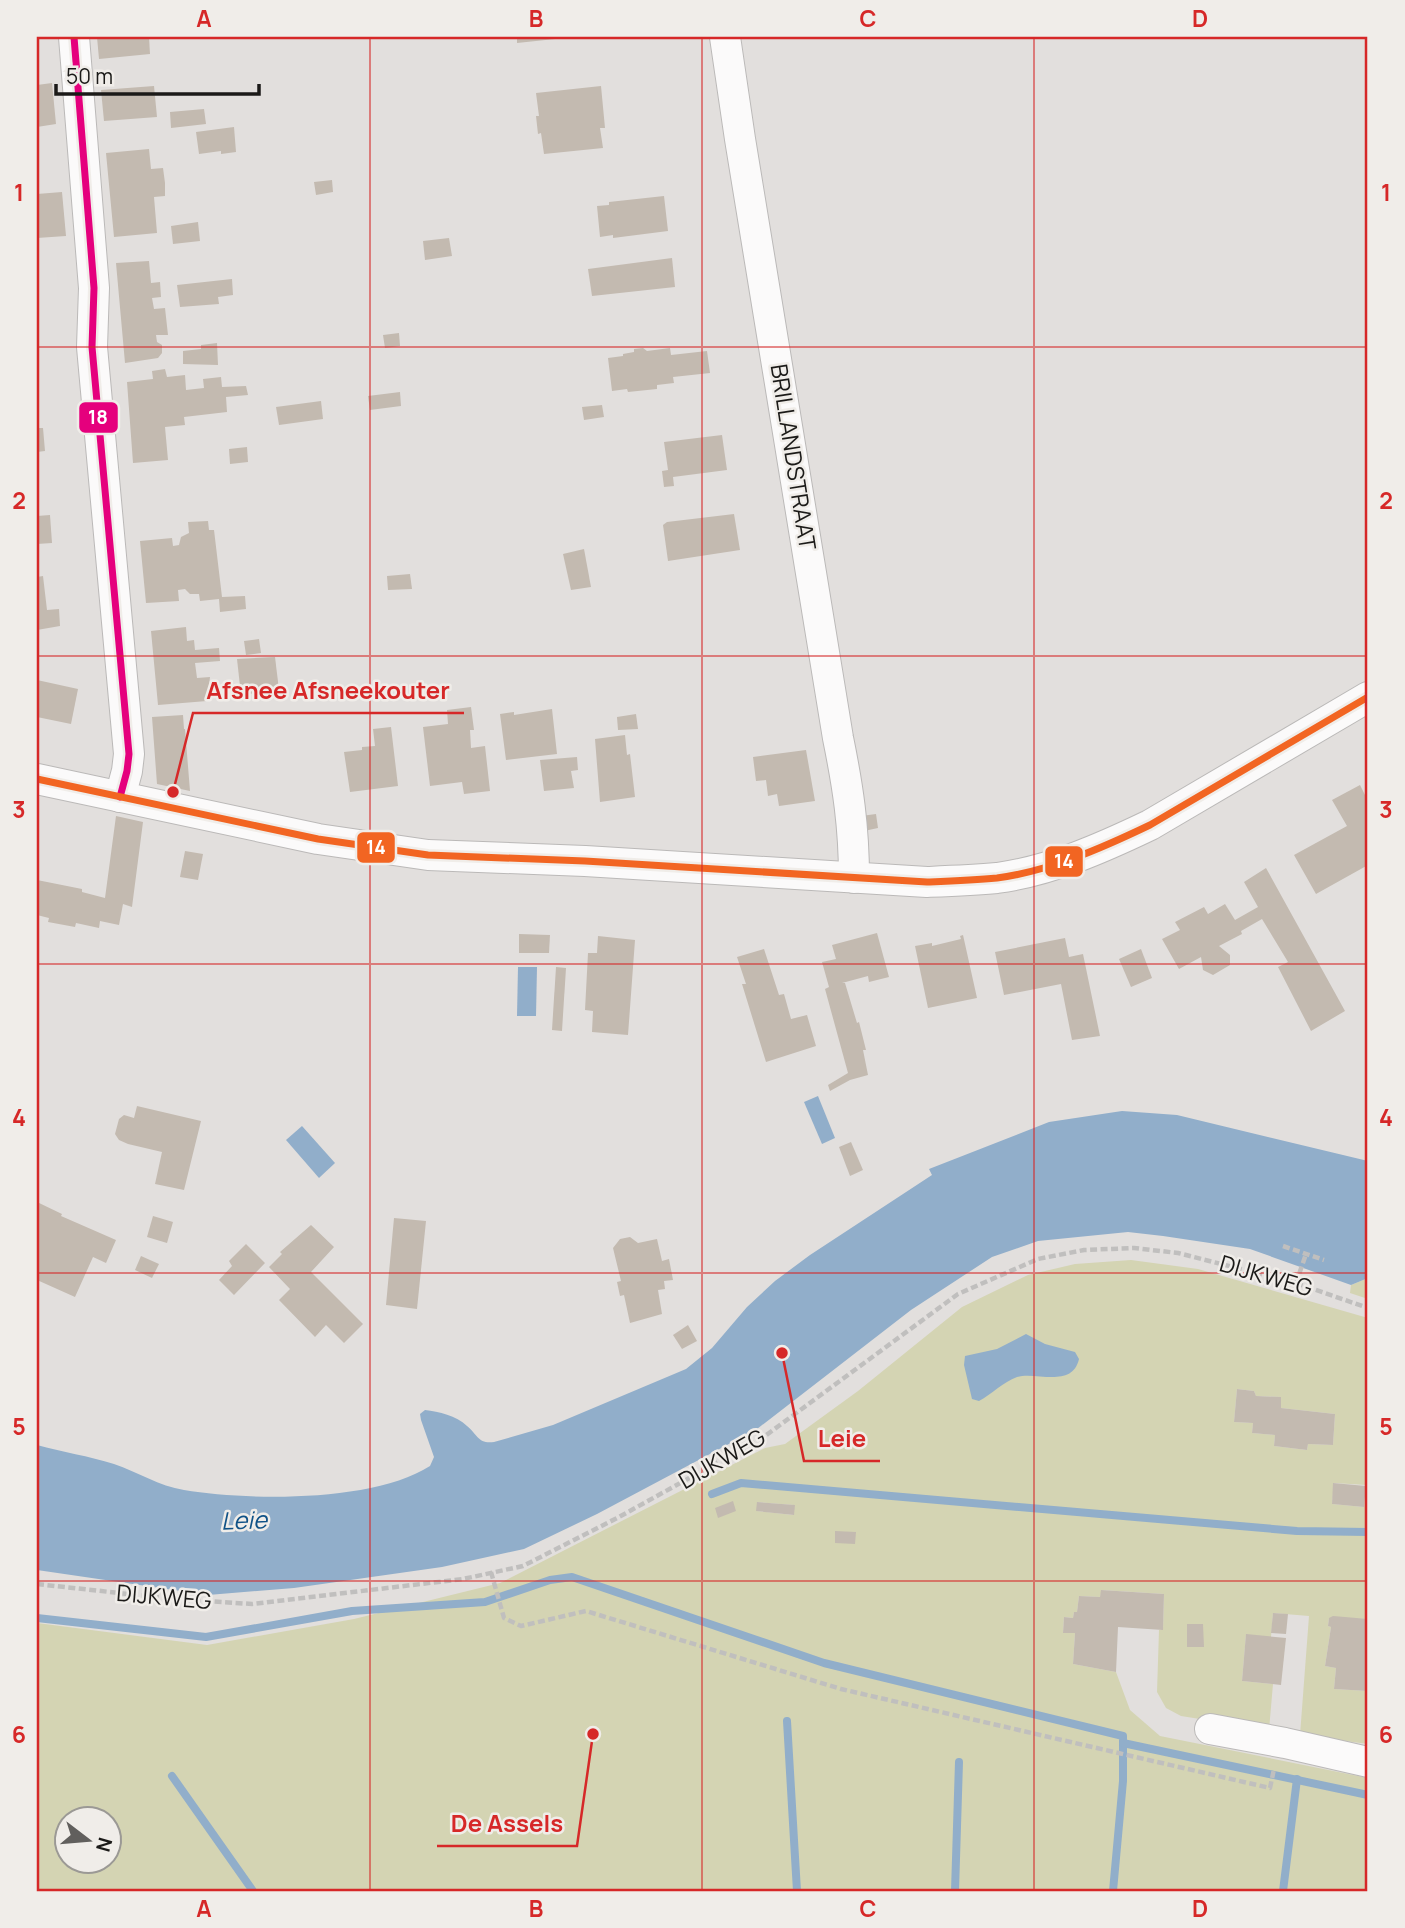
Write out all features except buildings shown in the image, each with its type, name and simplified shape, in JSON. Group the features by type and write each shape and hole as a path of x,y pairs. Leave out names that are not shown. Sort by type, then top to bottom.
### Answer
{"street":[{"path":"74,37 94,288 92,347 129,754 120,797"},
{"name":"BRILLANDSTRAAT","path":"725,37 838,738 850,797 854,834 854,878"},
{"path":"37,779 318,839 428,855 585,861 926,882 999,877 1040,869 1150,825 1368,697"},
{"path":"1210,1729 1368,1762"}],"path":[{"path":"1283,1245 1324,1261"},
{"name":"DIJKWEG","path":"37,1584 174,1599 252,1604 463,1579 523,1566 619,1517 765,1436 958,1294 1038,1259 1084,1250 1135,1248 1214,1261 1296,1283 1368,1308"},
{"path":"1296,1283 1306,1254"},
{"path":"491,1572 504,1618 521,1626 586,1611 841,1689 1270,1787"}],"green space":[{"path":"1131,1260 1198,1269 1368,1318 1368,1619 1329,1618 1328,1626 1331,1627 1325,1666 1336,1668 1334,1689 1368,1691 1368,1744 1300,1735 1309,1616 1273,1613 1271,1637 1246,1635 1242,1681 1273,1684 1269,1730 1181,1716 1166,1708 1157,1692 1159,1630 1163,1629 1164,1594 1102,1590 1100,1597 1079,1596 1077,1612 1074,1612 1073,1618 1064,1617 1063,1633 1075,1633 1073,1664 1116,1672 1130,1710 1160,1736 1368,1778 1368,1891 37,1891 37,1623 207,1645 354,1619 500,1583 765,1448 785,1444 858,1391 962,1307 1028,1275 1075,1264","holes":["1237,1389 1254,1391 1256,1396 1281,1397 1281,1408 1335,1414 1333,1445 1308,1444 1307,1450 1274,1446 1275,1435 1252,1433 1253,1423 1234,1422","1334,1483 1366,1485 1364,1507 1332,1504","757,1502 794,1505 793,1515 757,1511","1187,1624 1203,1624 1203,1647 1187,1647"]},
{"path":"1368,1278 1368,1299 1350,1293 1351,1285"}],"water":[{"path":"518,967 537,967 536,1016 517,1016"},
{"path":"818,1096 835,1138 822,1144 804,1102"},
{"name":"Leie","path":"1122,1111 1177,1115 1368,1161 1368,1278 1351,1285 1250,1249 1128,1232 1038,1241 992,1257 911,1310 757,1429 597,1514 524,1549 442,1567 294,1588 208,1595 37,1570 37,1445 114,1464 175,1488 211,1494 311,1496 377,1486 406,1478 430,1466 434,1457 421,1420 420,1414 425,1410 453,1417 463,1422 481,1440 494,1442 553,1425 686,1369 712,1348 747,1307 775,1281 932,1175 929,1169 1049,1122"},
{"path":"302,1126 335,1163 319,1178 286,1140"},
{"path":"1026,1334 1045,1344 1075,1352 1079,1359 1075,1368 1069,1374 1061,1376 1017,1377 979,1401 972,1399 964,1365 965,1356 997,1349"}],"waterway":[{"path":"712,1494 741,1483 1297,1531 1368,1532"},
{"path":"37,1618 206,1637 352,1611 485,1602 550,1580 572,1577 824,1663 1123,1736 1123,1781 1113,1891"},
{"path":"787,1721 797,1891"},
{"path":"1123,1743 1368,1795"},
{"path":"955,1891 959,1762"},
{"path":"172,1776 253,1891"},
{"path":"1283,1891 1297,1779"}],"transit line":[{"name":"18","path":"74,37 94,288 92,347 129,754 120,797"},
{"name":"14","path":"37,779 318,839 428,855 585,861 927,882 971,880 1037,870 1075,858 1132,834 1368,697"}],"place":[{"name":"Afsnee Afsneekouter","path":"173,792"},
{"name":"Leie","path":"782,1353"},
{"name":"De Assels","path":"593,1734"}]}
